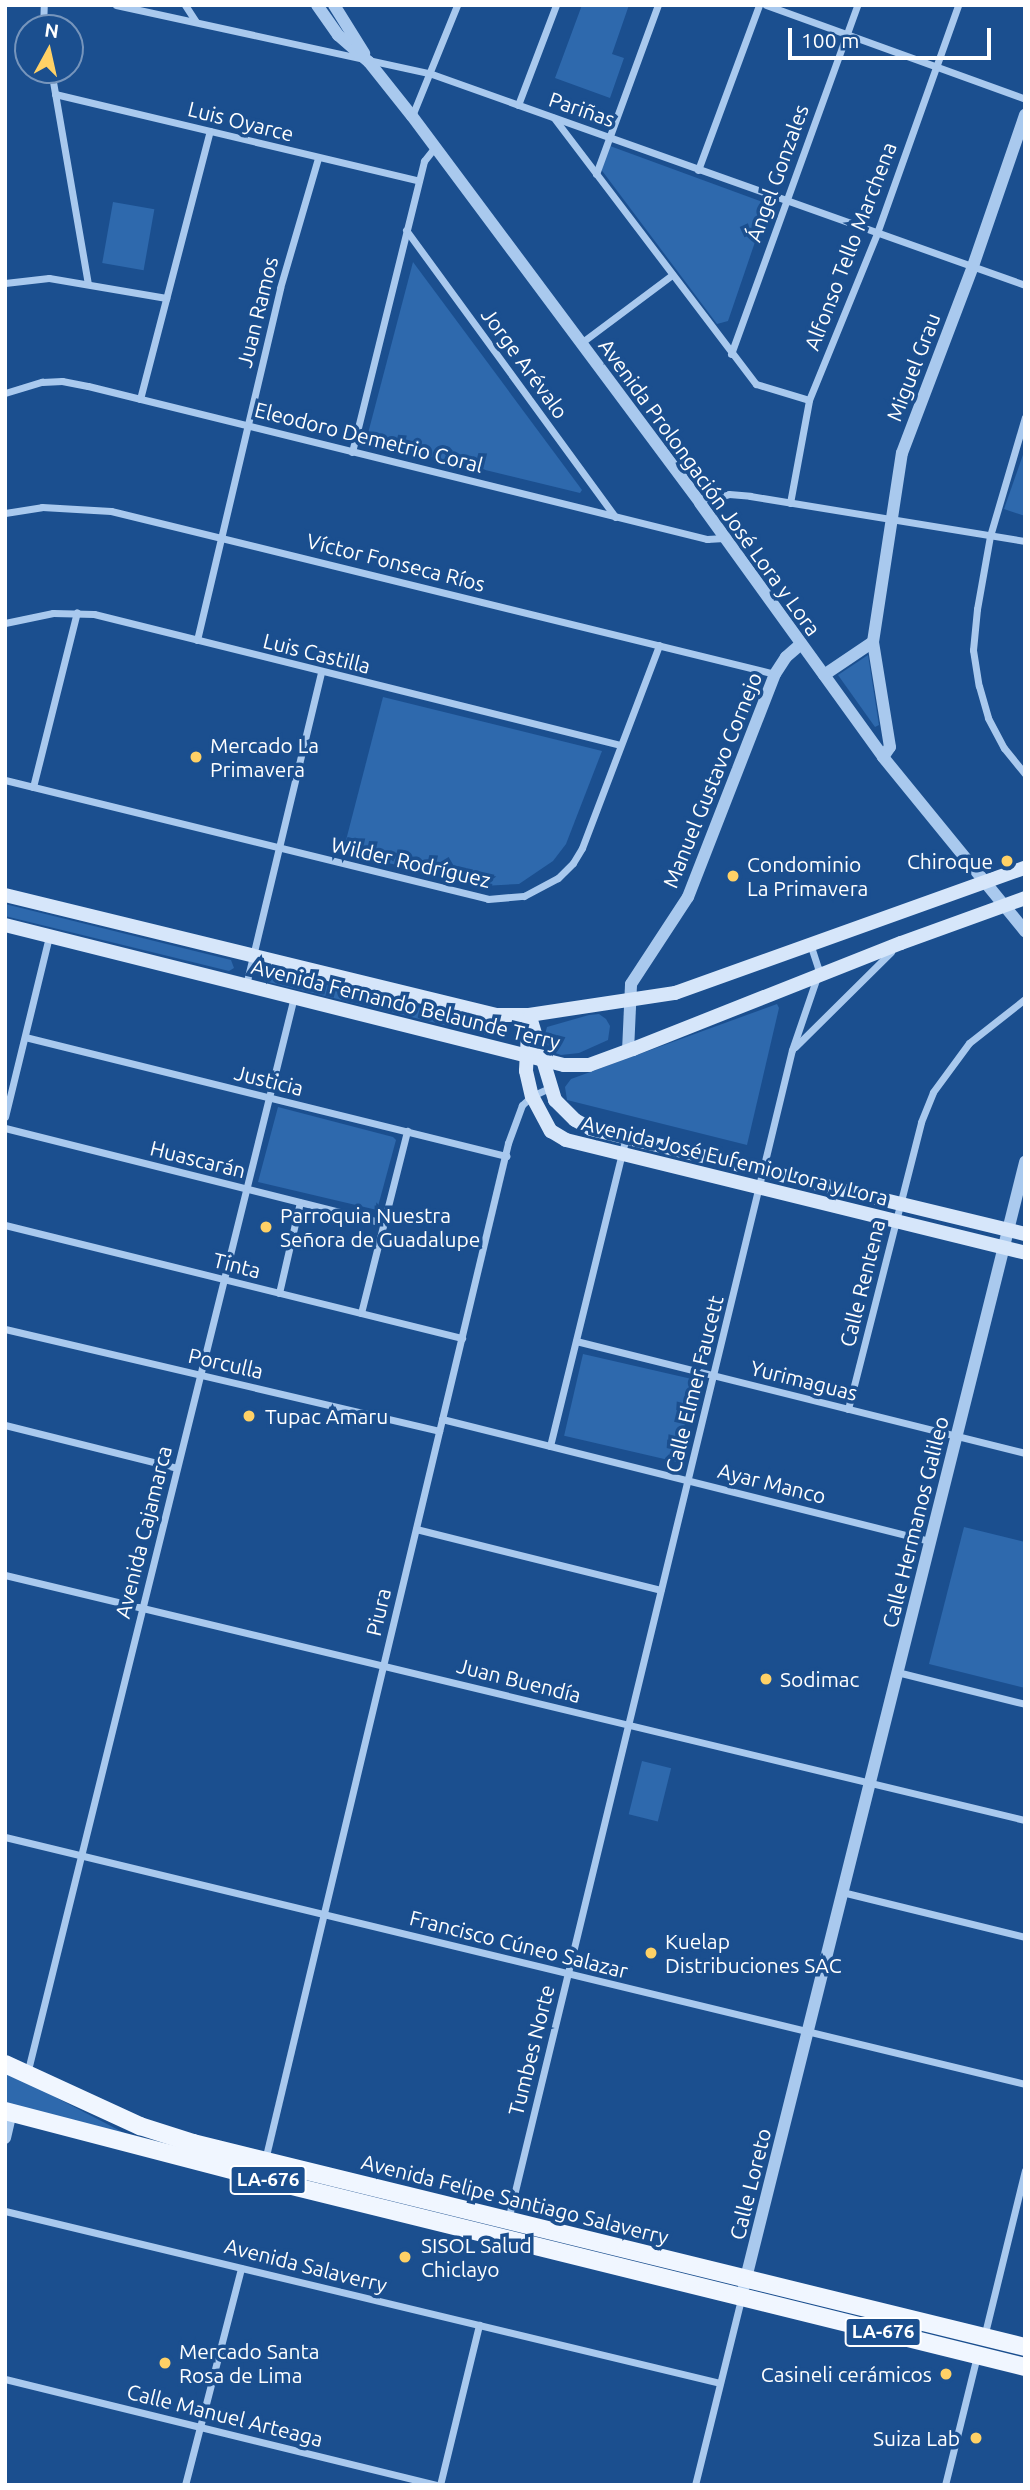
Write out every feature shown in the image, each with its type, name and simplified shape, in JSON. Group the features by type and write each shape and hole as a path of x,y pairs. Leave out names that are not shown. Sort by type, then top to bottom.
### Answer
{"main road":[{"name":"Avenida Fernando Belaunde Terry","path":"5,895 496,1015 529,1015 675,993 811,947 1025,868"},
{"name":"Avenida Fernando Belaunde Terry","path":"5,925 526,1055 545,1062 589,1065 901,943 1025,898"},
{"name":"Avenida José Eufemio Lora y Lora","path":"529,1015 526,1055 532,1096 551,1131 566,1140 1025,1253"},
{"name":"Avenida José Eufemio Lora y Lora","path":"529,1015 555,1100 575,1120 592,1129 1025,1234"},
{"name":"Avenida Felipe Santiago Salaverry","path":"5,2064 140,2126 264,2161 508,2221 1025,2368"},
{"name":"Avenida Felipe Santiago Salaverry","path":"8,2112 292,2186 744,2288 1025,2347"}],"street":[{"name":"Pariñas","path":"116,5 429,73 1025,285"},
{"path":"185,5 197,22"},
{"name":"Avenida Prolongación José Lora y Lora","path":"317,5 338,35 369,62"},
{"name":"Avenida Prolongación José Lora y Lora","path":"334,5 369,62 700,503 883,757 1025,931"},
{"path":"412,116 457,5"},
{"path":"518,105 555,5"},
{"path":"596,174 658,5"},
{"path":"698,170 759,5"},
{"path":"766,5 847,32 1025,99"},
{"name":"Ángel Gonzales","path":"731,354 857,5"},
{"name":"Alfonso Tello Marchena","path":"790,503 809,400 877,233 958,5"},
{"path":"53,84 88,284"},
{"name":"Luis Oyarce","path":"55,94 419,181"},
{"name":"Miguel Grau","path":"883,757 890,747 873,642 890,519 909,429 973,266 1025,115"},
{"path":"554,118 756,384 809,400"},
{"path":"140,399 210,131"},
{"path":"352,452 424,161 435,147"},
{"name":"Juan Ramos","path":"197,640 280,288 318,158"},
{"name":"Jorge Arévalo","path":"406,230 615,517"},
{"path":"581,343 672,275"},
{"path":"5,282 49,278 166,298"},
{"name":"Eleodoro Demetrio Coral","path":"5,393 42,382 62,381 247,424 706,540 724,538"},
{"path":"1025,417 989,536 977,609 974,650 979,686 988,718 1003,748 1025,774"},
{"path":"700,503 729,494 1025,541"},
{"name":"Víctor Fonseca Ríos","path":"5,513 42,507 111,511 775,674"},
{"path":"33,787 77,612"},
{"name":"Luis Castilla","path":"5,623 53,613 77,612 620,745"},
{"path":"824,675 873,642"},
{"name":"Manuel Gustavo Cornejo","path":"628,1051 631,984 688,897 775,674 786,657 801,644"},
{"name":"Wilder Rodríguez","path":"5,780 278,849 488,898 524,896 544,887 573,863 582,848 659,645"},
{"path":"246,985 321,672"},
{"path":"5,1117 49,936"},
{"path":"792,1050 901,943"},
{"path":"811,947 818,968 817,977"},
{"name":"Calle Elmer Faucett","path":"628,1725 761,1188 792,1050 817,977"},
{"name":"Avenida Cajamarca","path":"27,2075 294,997"},
{"name":"Calle Rentena","path":"848,1409 921,1122 933,1092 950,1065 969,1043 1025,999"},
{"name":"Justicia","path":"24,1037 506,1156"},
{"path":"532,1096 551,1087"},
{"name":"Piura","path":"264,2161 506,1156 522,1105 532,1096"},
{"name":"Huascarán","path":"5,1128 383,1223"},
{"path":"361,1313 407,1131"},
{"path":"550,1446 626,1137"},
{"name":"Calle Hermanos Galileo","path":"842,1892 1025,1162"},
{"path":"279,1293 300,1202"},
{"name":"Tinta","path":"5,1225 462,1338"},
{"name":"Porculla","path":"5,1329 439,1431"},
{"name":"Yurimaguas","path":"576,1341 1025,1452"},
{"name":"Ayar Manco","path":"442,1419 930,1541"},
{"path":"5,1425 177,1468"},
{"path":"416,1529 661,1590"},
{"name":"Juan Buendía","path":"5,1575 1025,1820"},
{"path":"897,1672 1025,1704"},
{"name":"Tumbes Norte","path":"508,2221 628,1725"},
{"name":"Francisco Cúneo Salazar","path":"5,1837 1025,2084"},
{"path":"842,1892 1025,1937"},
{"name":"Calle Loreto","path":"695,2485 842,1892"},
{"path":"5,2138 8,2112"},
{"path":"984,2337 1025,2170"},
{"name":"Avenida Salaverry","path":"5,2211 720,2383"},
{"path":"186,2485 241,2268"},
{"path":"438,2485 479,2325"},
{"path":"945,2485 977,2356"},
{"name":"Calle Manuel Arteaga","path":"5,2379 438,2485"}],"shaded area":[{"path":"582,5 629,5 612,54 624,58 610,98 555,78"},
{"path":"610,146 768,204 728,321 717,324 600,168"},
{"path":"113,202 154,209 144,270 102,263"},
{"path":"413,262 582,490 580,493 366,441"},
{"path":"1025,449 1025,516 1004,509"},
{"path":"868,655 879,725 875,727 838,675"},
{"path":"383,697 602,751 566,844 553,861 519,884 483,886 343,852"},
{"path":"5,904 231,960 234,968 229,971 5,916"},
{"path":"267,970 494,1026 496,1031 493,1037 264,981"},
{"path":"777,1004 779,1008 747,1145 567,1100 565,1087 571,1079"},
{"path":"599,1014 606,1019 610,1026 608,1040 579,1053 561,1055 550,1051 544,1038 547,1027"},
{"path":"278,1107 396,1140 377,1210 258,1182"},
{"path":"583,1354 695,1380 676,1462 564,1436"},
{"path":"964,1527 1025,1542 1025,1688 929,1664"},
{"path":"642,1761 671,1768 658,1822 629,1814"},
{"path":"5,2071 132,2137 5,2104"}],"place":[{"name":"Mercado La Primavera","path":"196,757"},
{"name":"Chiroque","path":"1007,861"},
{"name":"Condominio La Primavera","path":"733,876"},
{"name":"Parroquia Nuestra Señora de Guadalupe","path":"266,1227"},
{"name":"Tupac Amaru","path":"249,1416"},
{"name":"Sodimac","path":"766,1679"},
{"name":"Kuelap Distribuciones SAC","path":"651,1953"},
{"name":"SISOL Salud Chiclayo","path":"405,2257"},
{"name":"Mercado Santa Rosa de Lima","path":"165,2363"},
{"name":"Casineli cerámicos","path":"946,2374"},
{"name":"Suiza Lab","path":"976,2438"}]}
